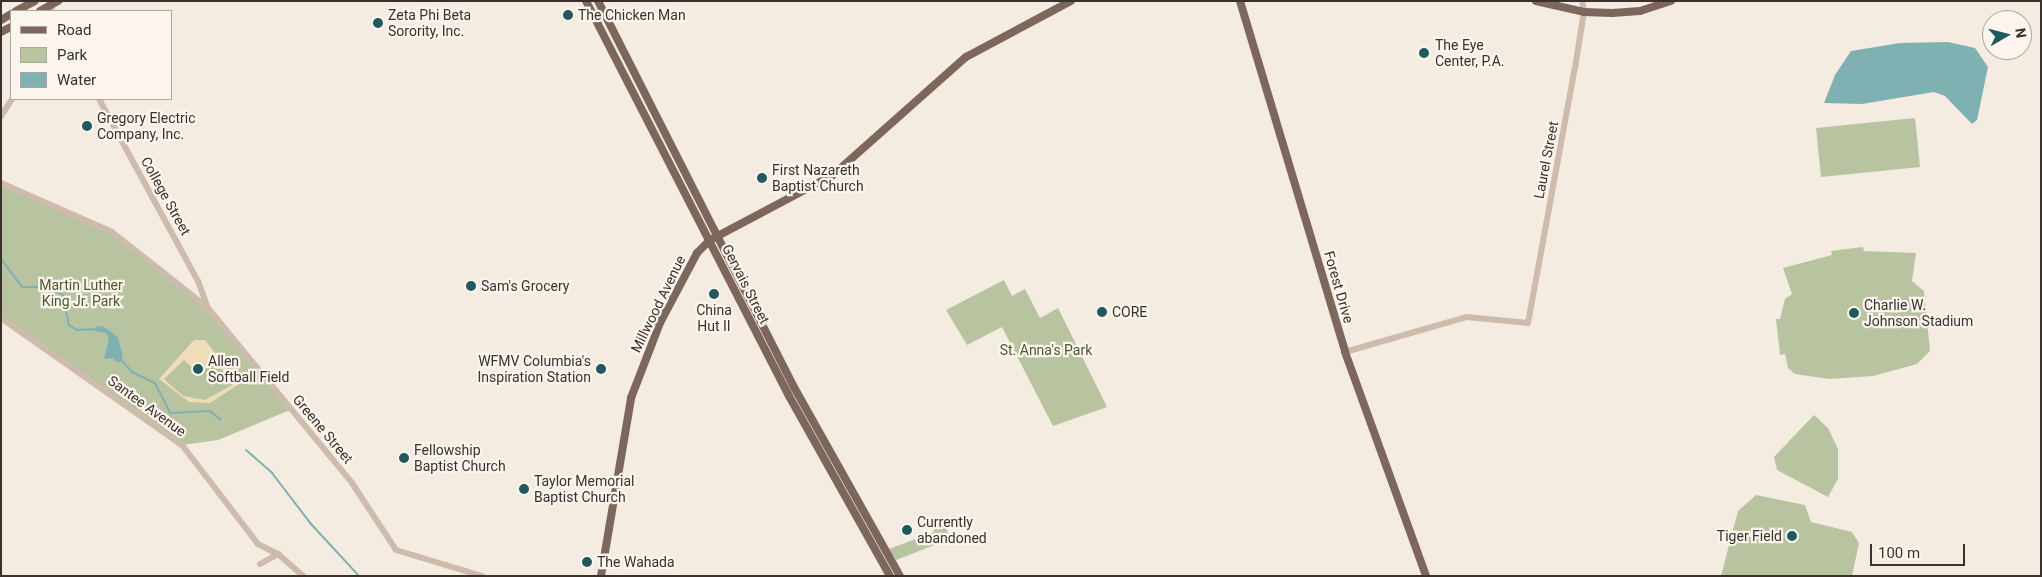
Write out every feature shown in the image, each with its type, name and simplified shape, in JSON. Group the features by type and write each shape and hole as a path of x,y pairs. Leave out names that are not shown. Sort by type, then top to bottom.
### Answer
{"main road":[{"path":"18,10 35,1"},
{"path":"50,6 58,1"},
{"name":"Gervais Street","path":"586,1 789,396 890,576"},
{"name":"Gervais Street","path":"598,1 719,236 794,388 900,576"},
{"name":"Millwood Avenue","path":"601,576 632,398 660,323 697,253 710,240 833,175 966,57 1071,1"},
{"name":"Forest Drive","path":"1240,1 1345,352 1426,576"},
{"path":"1537,2 1584,12 1640,11 1671,1"}],"street":[{"path":"1537,2 1552,1"},
{"name":"Laurel Street","path":"1345,352 1466,317 1528,323 1584,12 1582,1"},
{"path":"1,116 11,100"},
{"name":"College Street","path":"100,100 198,281 207,307"},
{"name":"Greene Street","path":"1,183 112,232 207,307 352,484 396,550 482,576"},
{"name":"Santee Avenue","path":"1,318 182,445 258,544 278,554 302,576"},
{"path":"260,564 278,554"}],"green space":[{"path":"1915,118 1920,167 1821,177 1816,128"},
{"name":"Martin Luther King Jr. Park","path":"1,183 112,232 207,307 290,410 218,440 182,445 1,318"},
{"name":"Charlie W. Johnson Stadium","path":"1863,247 1864,251 1916,253 1912,281 1924,291 1930,351 1917,364 1873,376 1829,379 1795,374 1788,368 1785,354 1780,355 1776,319 1780,319 1785,299 1792,294 1783,268 1832,255 1831,251"},
{"name":"St. Anna's Park","path":"1004,280 1012,296 1025,289 1040,318 1058,308 1107,407 1053,426 1002,327 967,345 946,310"},
{"path":"1814,415 1828,428 1838,449 1838,479 1828,497 1777,470 1774,457"},
{"name":"Tiger Field","path":"1756,495 1805,505 1811,522 1852,532 1859,543 1852,576 1721,576 1738,511"},
{"path":"942,516 950,539 896,560 889,549 934,532 931,521"}],"sand":[{"path":"194,340 205,340 239,384 210,403 189,402 159,379","holes":["184,360 197,372 214,360 234,384 205,400 183,396 164,379"]}],"water":[{"path":"1948,42 1975,48 1988,67 1977,120 1972,124 1945,96 1934,92 1862,104 1824,103 1835,75 1851,51 1900,43"},
{"path":"103,326 118,337 123,358 119,363 112,358 104,359 109,338 106,333 95,331 95,327"}],"waterway":[{"path":"1,259 22,287 48,287 63,295 69,325 77,330 97,329"},
{"path":"120,359 132,372 155,383 170,413 210,411 221,420"},
{"path":"246,450 272,473 311,524 359,576"}],"place":[{"name":"The Chicken Man","path":"568,15"},
{"name":"Zeta Phi Beta Sorority, Inc.","path":"378,23"},
{"name":"The Eye Center, P.A.","path":"1424,53"},
{"name":"Gregory Electric Company, Inc.","path":"87,126"},
{"name":"First Nazareth Baptist Church","path":"762,178"},
{"name":"Sam's Grocery","path":"471,286"},
{"name":"China Hut II","path":"714,294"},
{"name":"CORE","path":"1102,312"},
{"name":"Charlie W. Johnson Stadium","path":"1854,313"},
{"name":"Allen Softball Field","path":"198,369"},
{"name":"WFMV Columbia's Inspiration Station","path":"601,369"},
{"name":"Fellowship Baptist Church","path":"404,458"},
{"name":"Taylor Memorial Baptist Church","path":"524,489"},
{"name":"Currently abandoned","path":"907,530"},
{"name":"Tiger Field","path":"1792,536"},
{"name":"The Wahada","path":"587,562"}]}
